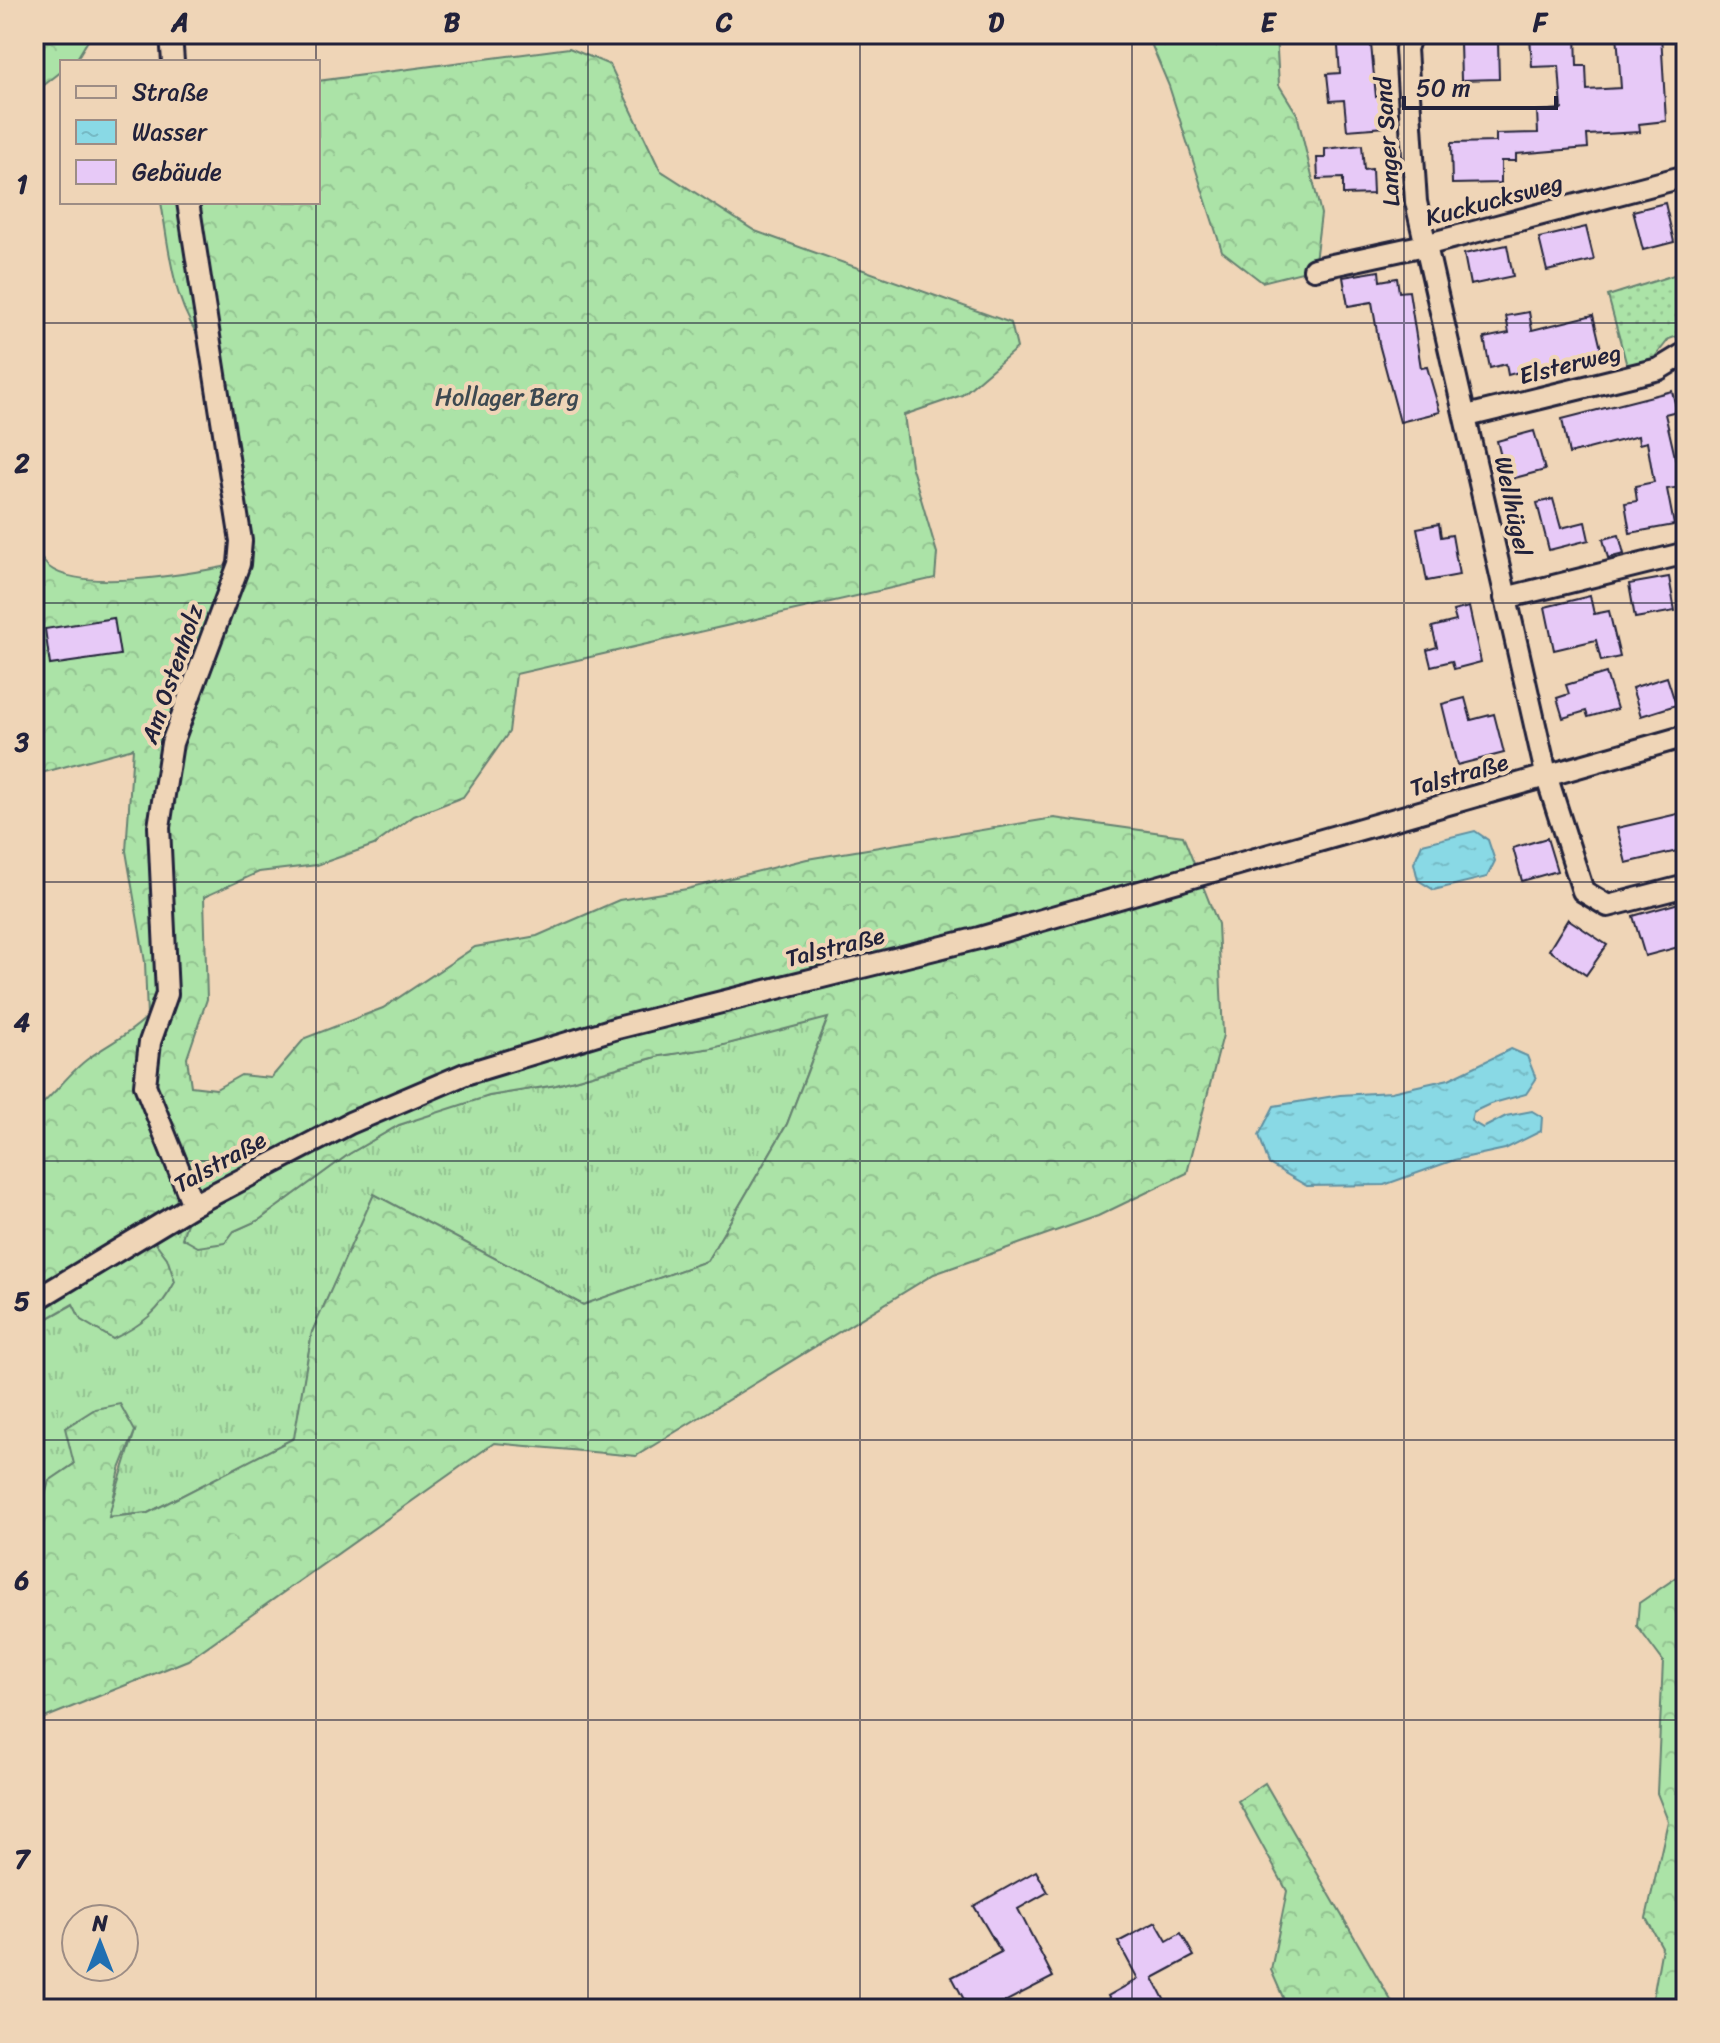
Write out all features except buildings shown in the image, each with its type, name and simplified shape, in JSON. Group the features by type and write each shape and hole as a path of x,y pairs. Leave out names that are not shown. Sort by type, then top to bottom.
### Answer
{"street":[{"path":"171,34 173,60"},
{"name":"Langer Sand","path":"1411,34 1406,49 1416,202 1425,245"},
{"name":"Kuckucksweg","path":"1314,269 1425,245 1686,176"},
{"name":"Am Ostenholz","path":"188,204 241,541 239,564 172,743 159,827 167,994 150,1042 145,1085 193,1205"},
{"name":"Wellhügel","path":"1425,245 1467,416 1547,778 1583,891 1608,906 1686,886"},
{"name":"Elsterweg","path":"1467,416 1659,369 1682,355"},
{"path":"1505,598 1686,553"},
{"name":"Talstraße","path":"34,1301 193,1205 350,1123 465,1074 617,1028 979,938 1686,736"}],"green space":[{"path":"34,34 92,34 76,60 60,60 60,73 34,93"},
{"path":"1147,34 1276,34 1279,85 1297,114 1321,214 1314,269 1262,282 1222,251 1169,86"},
{"name":"Hollager Berg","path":"569,48 610,65 660,170 755,231 1011,323 1017,348 962,395 904,415 911,465 937,553 935,578 516,674 509,732 463,797 414,816 374,845 317,865 259,872 204,897 207,999 187,1058 191,1086 216,1089 241,1075 271,1078 305,1038 383,1008 475,947 537,936 619,900 687,889 807,859 1054,818 1183,836 1218,924 1223,1035 1187,1173 1098,1216 934,1274 636,1456 494,1443 188,1660 37,1721 34,1739 34,1535 49,1481 74,1464 65,1428 95,1409 120,1404 135,1431 120,1469 109,1517 148,1513 294,1438 312,1332 374,1194 583,1305 707,1261 787,1124 828,1018 712,1048 660,1056 556,1085 489,1096 399,1125 349,1154 259,1220 234,1231 225,1243 198,1247 182,1238 193,1206 149,1234 167,1258 175,1282 156,1309 123,1334 113,1339 81,1320 73,1304 34,1326 34,1111 82,1064 147,1017 145,962 126,851 133,748 34,775 34,539 44,562 58,572 80,578 136,579 238,564 210,353 197,335 180,299 161,204 320,204 320,81"},
{"path":"1686,271 1686,333 1669,339 1654,358 1627,366 1608,296"},
{"path":"828,1017 787,1124 707,1261 583,1305 375,1195 312,1332 295,1438 148,1513 108,1517 135,1431 49,1481 34,1535 34,1326 74,1304 149,1234 193,1205 234,1231 259,1220 349,1154 399,1125 448,1107 489,1096 556,1085 660,1056 712,1048"},
{"path":"1686,1571 1685,2009 1651,2009 1662,1947 1646,1918 1668,1821 1657,1793 1663,1661 1637,1626 1639,1603"},
{"path":"1265,1783 1396,2009 1288,2009 1271,1970 1287,1891 1238,1801"}],"water":[{"path":"1475,831 1488,840 1495,861 1487,877 1434,890 1418,880 1414,863 1422,844"},
{"path":"1511,1049 1527,1056 1536,1079 1526,1094 1473,1112 1471,1121 1483,1128 1506,1116 1532,1111 1542,1117 1541,1131 1505,1149 1454,1160 1384,1185 1307,1186 1269,1164 1259,1135 1274,1106 1340,1095 1391,1092 1449,1079"}]}
